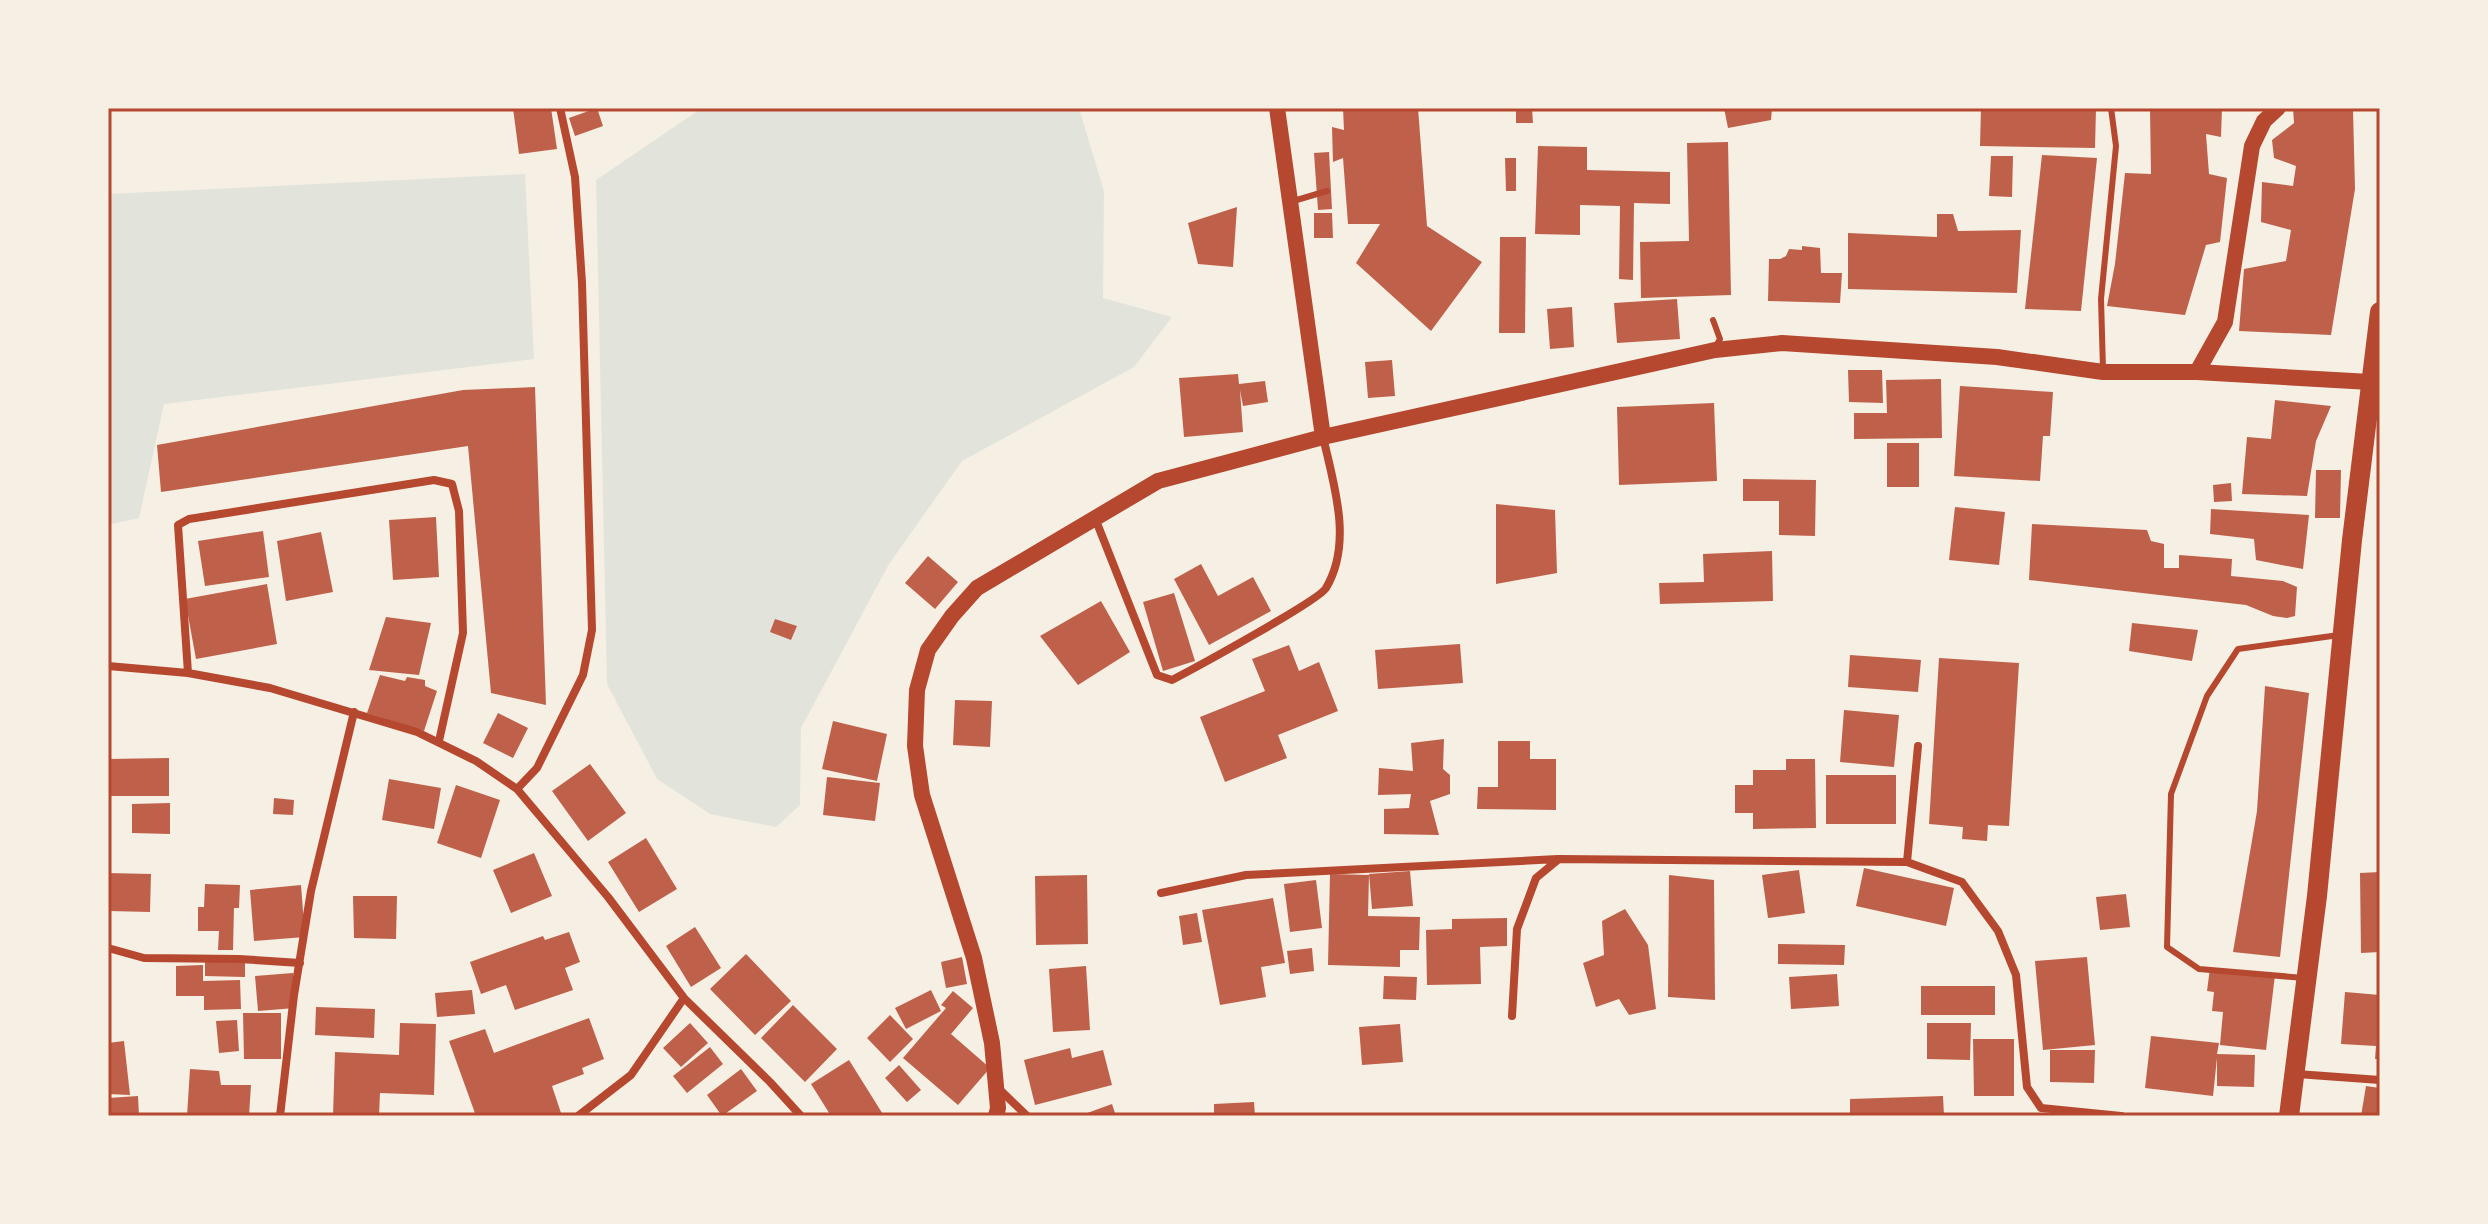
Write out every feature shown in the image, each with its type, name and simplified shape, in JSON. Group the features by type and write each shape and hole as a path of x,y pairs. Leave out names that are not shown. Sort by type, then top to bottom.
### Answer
{"highway":[{"path":"2289,1116 2326,820 2343,635 2380,312"}],"main road":[{"path":"1277,108 1323,437"},
{"path":"2197,372 2225,322 2252,146 2264,121 2278,108"},
{"path":"996,1116 998,1108 992,1043 974,958 922,795 915,746 917,690 928,650 977,588 1158,481 1323,437 1715,350 1782,343 1997,357 2103,372 2197,372 2370,382"}],"street":[{"path":"517,789 537,768 583,675 592,630 582,283 575,177 560,108"},
{"path":"1095,517 1157,675 1172,680 1325,592 1337,564 1340,511 1323,437"},
{"path":"188,673 178,525 189,519 434,480 452,484 459,511 463,633 439,741"},
{"path":"108,666 188,673 270,688 439,741 476,761 517,789 608,897 684,998 801,1116"},
{"path":"280,1116 311,891 354,712"},
{"path":"1907,862 1918,746"},
{"path":"1512,1016 1517,929 1536,878 1559,859"},
{"path":"1161,893 1246,875 1559,859 1907,862 1962,882 1998,931 2016,975 2027,1087 2041,1108 2121,1116"},
{"path":"108,948 144,958 300,963"},
{"path":"578,1116 631,1075 684,998"},
{"path":"2295,1074 2380,1080"},
{"path":"996,1087 1027,1116"}],"lane":[{"path":"2103,372 2101,299 2116,146 2111,108"},
{"path":"1290,202 1327,191"},
{"path":"1713,320 1720,339 1715,350"},
{"path":"2308,978 2199,969 2167,947 2171,794 2207,696 2238,649 2343,635"}],"shaded area":[{"path":"702,108 1079,108 1104,191 1103,298 1172,317 1134,367 962,461 889,564 801,728 800,805 776,827 710,814 657,779 607,684 596,180"},
{"path":"525,174 534,359 164,404 139,518 108,525 108,194"}],"building":[{"path":"513,108 551,108 557,149 519,154"},
{"path":"597,108 603,126 575,136 569,118"},
{"path":"1343,108 1418,108 1427,226 1482,262 1431,331 1356,263 1380,224 1348,224 1343,158 1333,162 1332,127 1344,130"},
{"path":"1516,108 1532,108 1533,123 1516,123"},
{"path":"1724,108 1772,108 1771,120 1728,128"},
{"path":"1981,108 2096,108 2095,148 1980,146"},
{"path":"2150,108 2222,108 2221,137 2206,134 2209,174 2227,178 2220,242 2206,245 2185,315 2107,306 2125,173 2151,174"},
{"path":"2293,108 2353,110 2355,189 2331,335 2239,331 2244,269 2286,261 2291,230 2261,222 2262,182 2293,186 2296,166 2274,158 2272,140 2294,123"},
{"path":"1728,142 1731,295 1641,298 1640,242 1689,241 1687,143"},
{"path":"1538,146 1587,147 1587,170 1670,172 1670,204 1634,203 1633,280 1619,279 1620,206 1580,205 1580,235 1535,234"},
{"path":"1329,152 1332,209 1318,210 1314,153"},
{"path":"2042,155 2097,158 2081,311 2025,309"},
{"path":"1991,156 2013,156 2012,197 1989,196"},
{"path":"1505,158 1516,158 1516,191 1506,191"},
{"path":"1237,207 1233,267 1198,264 1188,223"},
{"path":"1314,213 1332,213 1333,238 1314,238"},
{"path":"1937,214 1953,214 1958,231 2021,230 2017,293 1848,289 1848,233 1937,237"},
{"path":"1500,237 1526,237 1525,333 1499,333"},
{"path":"1802,246 1820,248 1821,273 1842,273 1840,303 1768,301 1769,259 1780,259 1786,256 1789,249 1802,250"},
{"path":"1677,299 1680,339 1617,343 1614,303"},
{"path":"1572,307 1574,347 1550,349 1547,309"},
{"path":"1392,360 1395,396 1368,398 1365,362"},
{"path":"1848,370 1882,370 1883,403 1849,402"},
{"path":"1238,374 1239,384 1265,381 1268,402 1243,406 1240,390 1243,432 1184,437 1179,378"},
{"path":"1941,379 1942,438 1854,439 1854,413 1887,413 1886,380"},
{"path":"1960,386 2053,392 2050,436 2043,436 2040,481 1954,476"},
{"path":"535,387 546,705 491,693 468,446 161,492 157,445 463,390"},
{"path":"2275,400 2331,406 2316,441 2307,496 2242,494 2247,437 2271,439"},
{"path":"1714,403 1717,481 1619,485 1617,407"},
{"path":"1887,443 1919,443 1919,487 1887,487"},
{"path":"2316,470 2341,470 2340,518 2315,518"},
{"path":"1743,479 1816,480 1815,536 1779,535 1779,501 1743,501"},
{"path":"2231,483 2232,501 2214,502 2213,485"},
{"path":"1496,504 1555,510 1557,573 1496,584"},
{"path":"1955,507 2005,512 1999,565 1949,560"},
{"path":"2211,509 2309,515 2303,569 2256,560 2254,539 2210,534"},
{"path":"436,517 439,577 393,580 389,520"},
{"path":"2032,524 2147,530 2151,541 2164,544 2164,568 2179,568 2179,555 2232,559 2231,576 2283,581 2297,587 2295,616 2273,616 2246,605 2029,580"},
{"path":"263,531 269,577 205,586 198,541"},
{"path":"321,532 333,592 286,601 277,541"},
{"path":"1772,551 1773,601 1660,604 1659,583 1704,582 1703,554"},
{"path":"928,556 958,582 935,609 905,583"},
{"path":"1201,564 1218,596 1253,577 1271,611 1209,645 1174,579"},
{"path":"267,584 277,644 196,659 185,599"},
{"path":"1174,593 1195,661 1163,671 1143,602"},
{"path":"1101,601 1130,652 1078,685 1040,636"},
{"path":"386,617 431,623 419,675 369,670"},
{"path":"775,619 797,626 791,640 770,632"},
{"path":"2132,623 2198,630 2192,661 2129,651"},
{"path":"1460,644 1463,683 1378,689 1375,650"},
{"path":"1289,645 1299,671 1319,662 1338,711 1278,735 1287,758 1225,782 1200,717 1265,691 1252,659"},
{"path":"1850,655 1921,660 1918,692 1848,687"},
{"path":"1939,658 2019,663 2009,826 1988,825 1987,841 1962,839 1963,827 1929,824"},
{"path":"380,675 405,681 407,677 425,680 425,686 437,691 424,731 367,713"},
{"path":"2265,686 2309,693 2280,957 2233,952 2257,811"},
{"path":"955,700 992,701 990,747 953,745"},
{"path":"1844,710 1899,715 1894,767 1840,762"},
{"path":"498,713 528,728 513,758 483,743"},
{"path":"833,721 887,734 877,781 822,769"},
{"path":"1444,739 1443,769 1450,775 1450,794 1430,801 1439,835 1384,834 1384,809 1409,808 1411,794 1378,795 1379,768 1413,771 1411,743"},
{"path":"1498,741 1530,741 1530,759 1556,759 1556,810 1477,809 1478,787 1498,787"},
{"path":"169,758 169,796 108,796 108,759"},
{"path":"1786,759 1815,759 1816,828 1753,829 1753,813 1735,813 1735,785 1753,785 1753,770 1786,770"},
{"path":"590,764 626,813 588,841 552,791"},
{"path":"1826,775 1896,775 1896,824 1826,824"},
{"path":"827,777 880,783 875,821 823,815"},
{"path":"389,779 441,788 434,829 382,820"},
{"path":"456,785 500,800 481,858 437,843"},
{"path":"274,798 294,800 293,815 273,814"},
{"path":"170,803 170,834 132,833 132,804"},
{"path":"646,838 677,889 639,912 608,862"},
{"path":"534,853 552,896 511,913 493,870"},
{"path":"1864,868 1954,888 1946,926 1856,906"},
{"path":"1799,870 1805,913 1768,918 1762,875"},
{"path":"1410,871 1413,906 1372,909 1369,874"},
{"path":"2380,872 2380,952 2361,953 2360,873"},
{"path":"108,873 151,874 150,912 109,911"},
{"path":"1330,874 1369,875 1368,916 1420,917 1419,950 1400,950 1400,967 1328,965"},
{"path":"1087,875 1088,944 1036,945 1035,876"},
{"path":"1669,875 1714,880 1715,1000 1668,997"},
{"path":"1316,880 1322,928 1290,932 1284,884"},
{"path":"205,884 240,885 239,908 234,908 233,950 218,950 219,931 198,931 198,907 204,907"},
{"path":"301,885 305,937 254,941 250,890"},
{"path":"2126,894 2130,927 2100,930 2096,897"},
{"path":"353,896 397,896 396,939 354,938"},
{"path":"1273,898 1285,963 1261,967 1266,997 1220,1005 1202,910"},
{"path":"1625,909 1648,945 1656,1009 1629,1015 1619,999 1596,1007 1583,963 1604,955 1602,921"},
{"path":"1197,913 1202,942 1183,945 1179,916"},
{"path":"1507,918 1507,946 1480,947 1481,984 1427,985 1426,930 1452,929 1452,919"},
{"path":"695,927 721,968 691,987 666,946"},
{"path":"569,932 580,962 565,968 573,990 515,1010 506,985 481,994 470,962 543,936 545,940"},
{"path":"1778,944 1845,945 1844,965 1778,964"},
{"path":"1312,948 1314,971 1290,974 1287,951"},
{"path":"746,954 791,1001 755,1035 710,989"},
{"path":"205,956 245,957 245,977 205,976"},
{"path":"962,957 967,984 946,988 941,962"},
{"path":"2087,957 2095,1045 2043,1050 2035,961"},
{"path":"203,965 203,981 240,980 241,1009 204,1010 204,996 176,996 176,966"},
{"path":"1086,966 1090,1030 1053,1032 1049,969"},
{"path":"2210,968 2275,975 2266,1050 2220,1045 2223,1012 2212,1011 2214,992 2207,991"},
{"path":"293,973 295,1008 258,1011 255,976"},
{"path":"1837,974 1839,1006 1791,1009 1789,977"},
{"path":"1384,976 1417,977 1416,1000 1383,999"},
{"path":"1921,986 1995,986 1995,1015 1921,1015"},
{"path":"472,990 475,1014 437,1017 435,993"},
{"path":"931,990 941,1011 906,1029 895,1008"},
{"path":"953,991 973,1008 951,1034 990,1068 958,1105 903,1058 946,1008 941,1005"},
{"path":"2345,992 2380,995 2380,1059 2375,1059 2376,1046 2341,1044"},
{"path":"793,1005 837,1049 805,1082 761,1038"},
{"path":"316,1007 375,1009 374,1038 315,1035"},
{"path":"243,1013 281,1013 281,1059 244,1059"},
{"path":"890,1015 913,1039 890,1062 867,1038"},
{"path":"589,1018 604,1059 582,1068 584,1074 552,1086 562,1116 476,1116 449,1041 485,1029 494,1053"},
{"path":"237,1020 239,1051 219,1053 216,1021"},
{"path":"400,1023 436,1024 434,1095 380,1093 379,1116 333,1116 335,1052 399,1055"},
{"path":"690,1023 708,1043 681,1067 663,1048"},
{"path":"1927,1023 1971,1023 1970,1060 1927,1059"},
{"path":"1400,1024 1403,1062 1362,1065 1359,1027"},
{"path":"2151,1036 2219,1043 2217,1054 2255,1055 2254,1087 2217,1086 2217,1058 2213,1096 2145,1088"},
{"path":"1973,1039 2014,1039 2014,1096 1974,1096"},
{"path":"124,1041 130,1095 108,1094 108,1043"},
{"path":"710,1047 723,1064 687,1093 673,1076"},
{"path":"1070,1048 1072,1058 1103,1050 1112,1085 1035,1105 1024,1060"},
{"path":"2050,1050 2095,1050 2094,1083 2050,1082"},
{"path":"849,1060 884,1116 831,1116 811,1084"},
{"path":"899,1065 921,1090 907,1102 885,1078"},
{"path":"190,1069 219,1071 221,1085 251,1085 249,1116 187,1116"},
{"path":"741,1069 757,1091 722,1116 707,1095"},
{"path":"2366,1086 2380,1088 2380,1116 2361,1116"},
{"path":"138,1096 139,1116 108,1116 108,1098"},
{"path":"1943,1096 1944,1116 1850,1116 1850,1099"},
{"path":"1254,1102 1255,1116 1214,1116 1214,1104"},
{"path":"1112,1104 1116,1116 1079,1116"}]}
